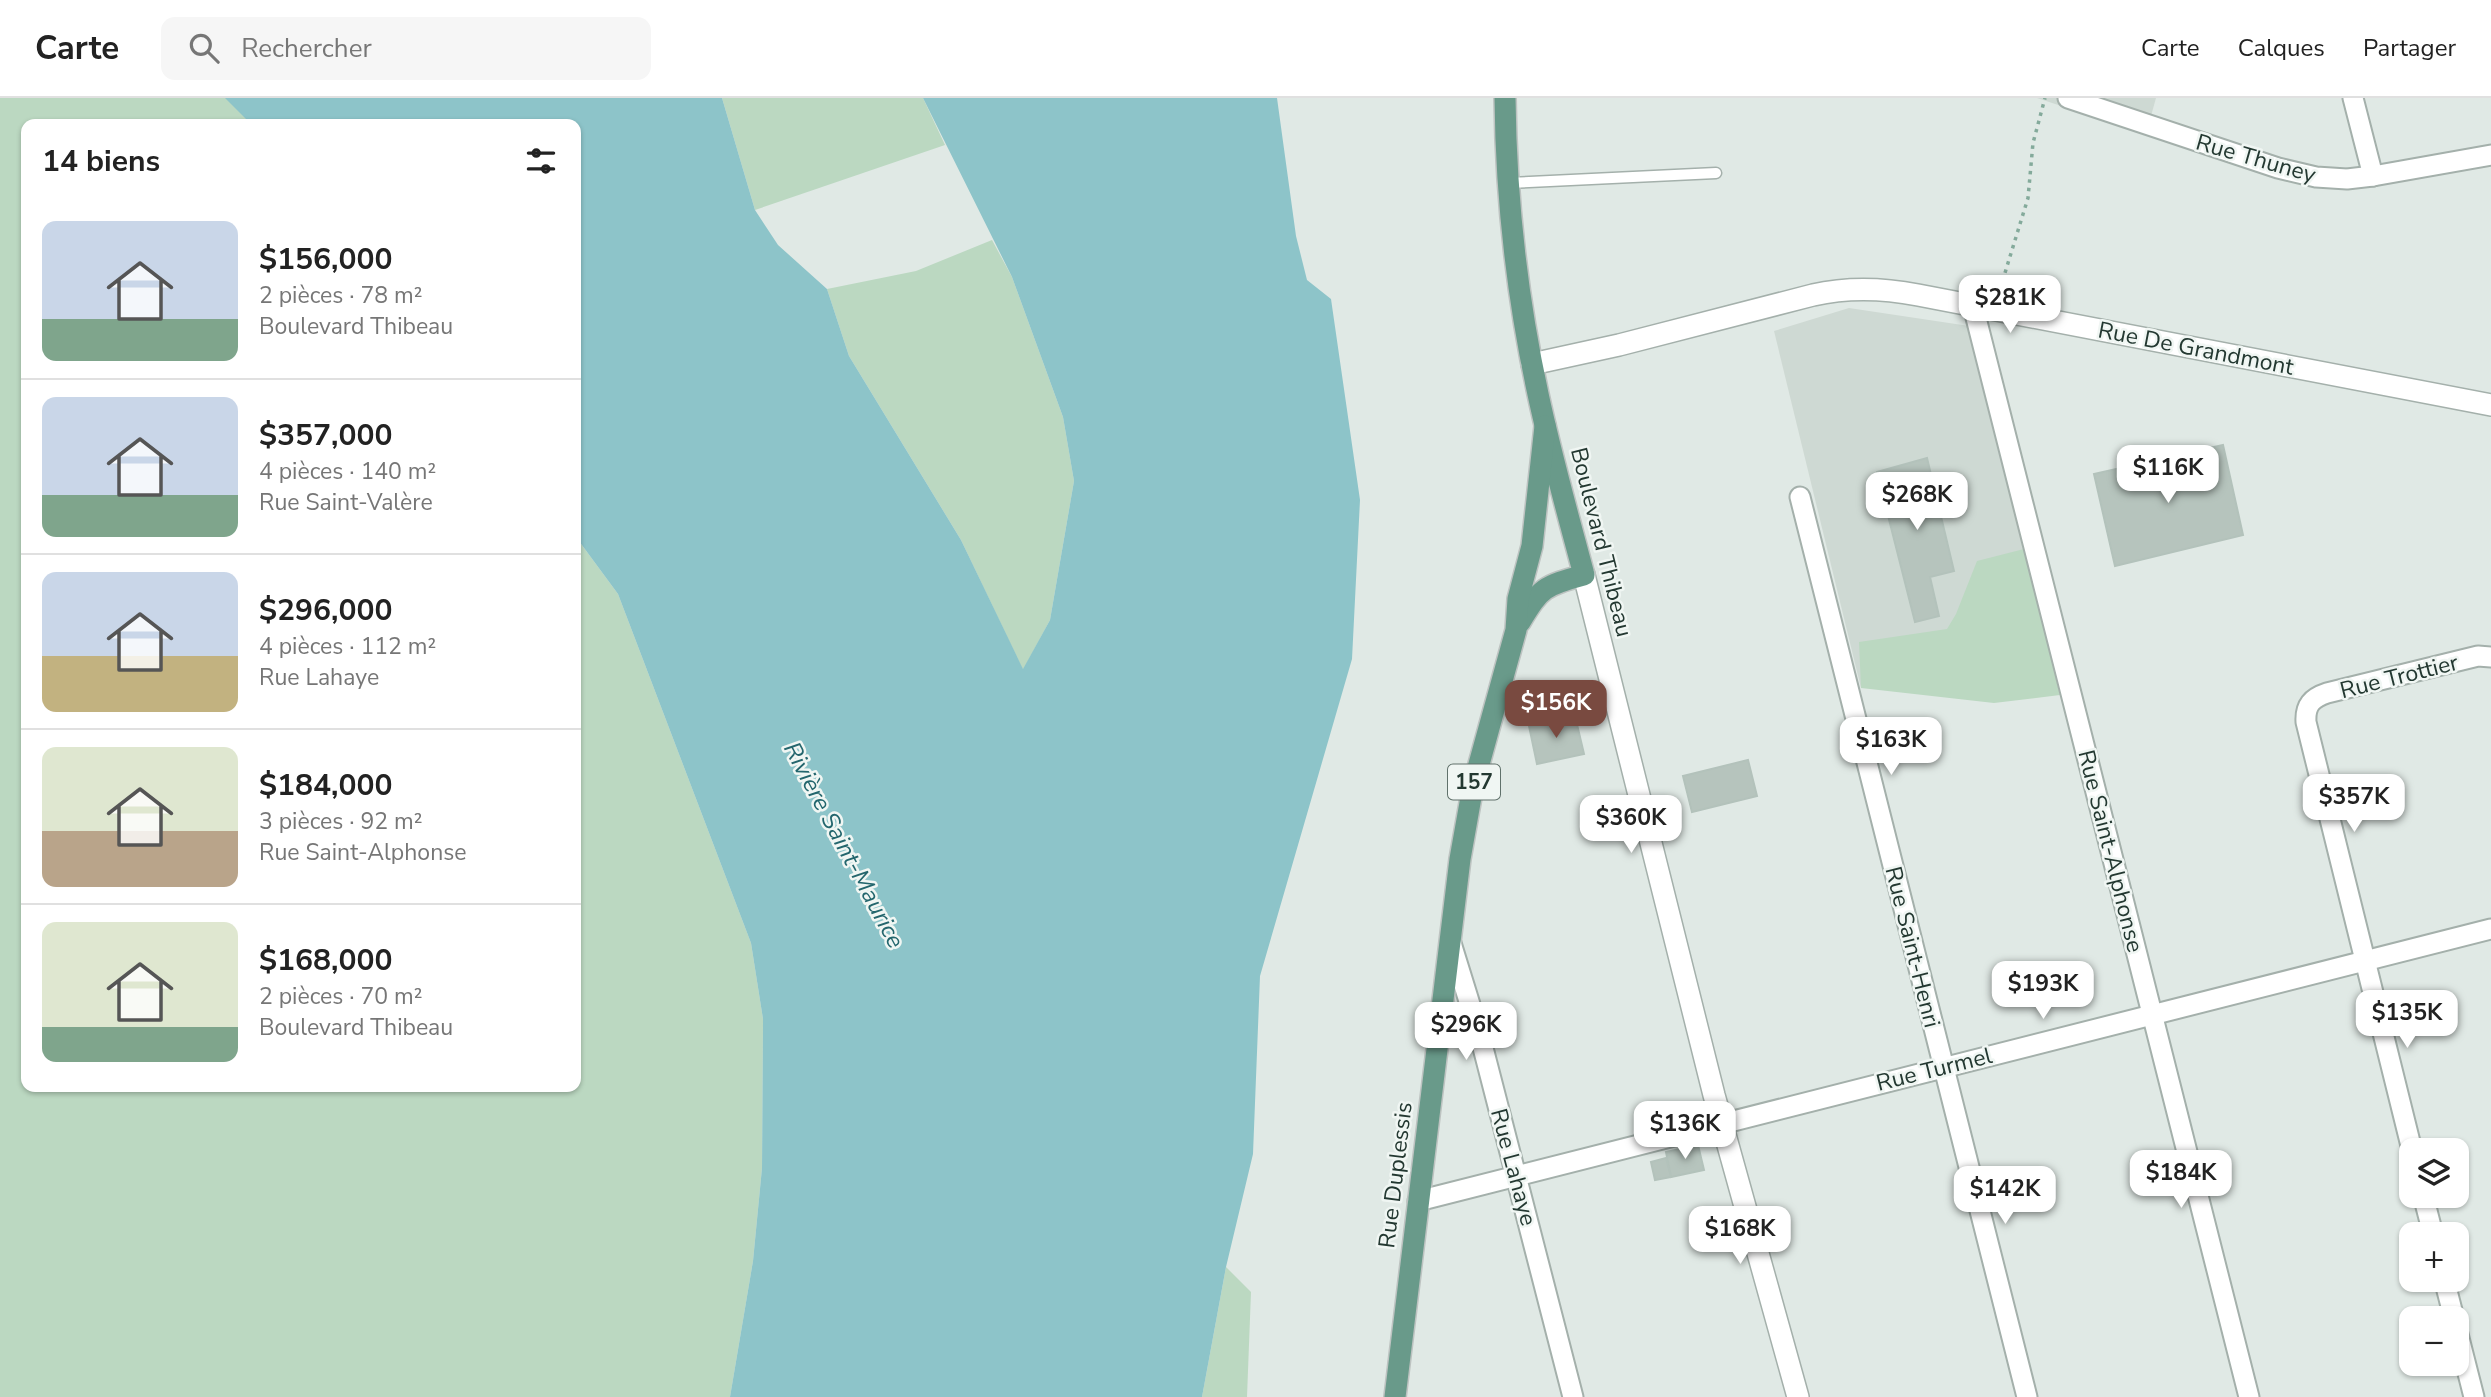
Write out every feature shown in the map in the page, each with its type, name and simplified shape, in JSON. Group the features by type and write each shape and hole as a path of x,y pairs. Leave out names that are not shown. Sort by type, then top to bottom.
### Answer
{"main road":[{"name":"Boulevard Thibeau","path":"1505,98 1508,183 1518,282 1545,426 1584,575"},
{"name":"Rue Duplessis","path":"1395,1397 1449,938 1473,786 1516,630 1518,599 1535,534 1545,426"},
{"name":"Rue Duplessis","path":"1516,630 1542,590 1554,583 1584,575"}],"street":[{"name":"Rue Thuney","path":"2067,98 2289,171 2331,178 2373,176 2491,155"},
{"path":"2353,98 2373,176"},
{"name":"Rue De Grandmont","path":"1532,364 1619,345 1831,291 1857,289 1895,291 2491,405"},
{"name":"Rue Saint-Alphonse","path":"1983,308 2153,1014 2249,1397"},
{"name":"Rue Saint-Henri","path":"1800,497 2027,1397"},
{"name":"Boulevard Thibeau","path":"1584,575 1722,1124 1798,1397"},
{"name":"Rue Trottier","path":"2364,960 2306,722 2309,703 2328,693 2478,656 2491,657"},
{"name":"Rue Turmel","path":"1418,1201 2491,929"},
{"name":"Rue Lahaye","path":"1449,938 1481,1040 1573,1397"},
{"path":"2364,960 2409,1138"},
{"path":"2469,1376 2474,1397"}],"lane":[{"path":"1508,183 1716,173"}],"path":[{"path":"1983,308 2028,198 2033,143 2045,98"}],"shaded area":[{"path":"2037,98 2156,98 2146,134"},
{"path":"1849,308 1969,326 2050,652 1861,688 1774,331"}],"green space":[{"path":"0,98 239,98 250,119 21,119 21,1092 581,1092 581,544 618,594 751,943 763,1019 762,1168 753,1261 730,1397 0,1397"},
{"path":"722,98 923,98 945,145 755,210"},
{"path":"992,240 1012,277 1063,417 1074,481 1050,620 1023,670 961,540 849,356 827,289 916,271"},
{"path":"2024,549 2060,695 1994,703 1861,688 1859,642 1947,629 1956,614 1977,561"},
{"path":"1226,1267 1251,1292 1247,1397 1202,1397"}],"water":[{"name":"Rivière Saint-Maurice","path":"225,98 722,98 755,210 778,245 827,289 849,356 961,540 1023,669 1050,620 1074,481 1063,417 1012,277 923,98 1277,98 1296,236 1307,280 1331,299 1360,500 1352,659 1260,976 1253,1154 1226,1267 1202,1397 730,1397 753,1261 762,1168 763,1019 751,943 618,594 581,544 581,119 246,119"}],"building":[{"path":"2223,445 2243,535 2115,566 2094,474"},
{"path":"1927,458 1954,571 1930,577 1939,616 1915,622 1877,472"},
{"path":"1575,716 1584,754 1537,764 1529,726"},
{"path":"1748,760 1757,796 1692,812 1683,776"},
{"path":"1698,1145 1704,1170 1671,1177 1666,1152"},
{"path":"1666,1158 1671,1177 1655,1180 1651,1162"}]}
